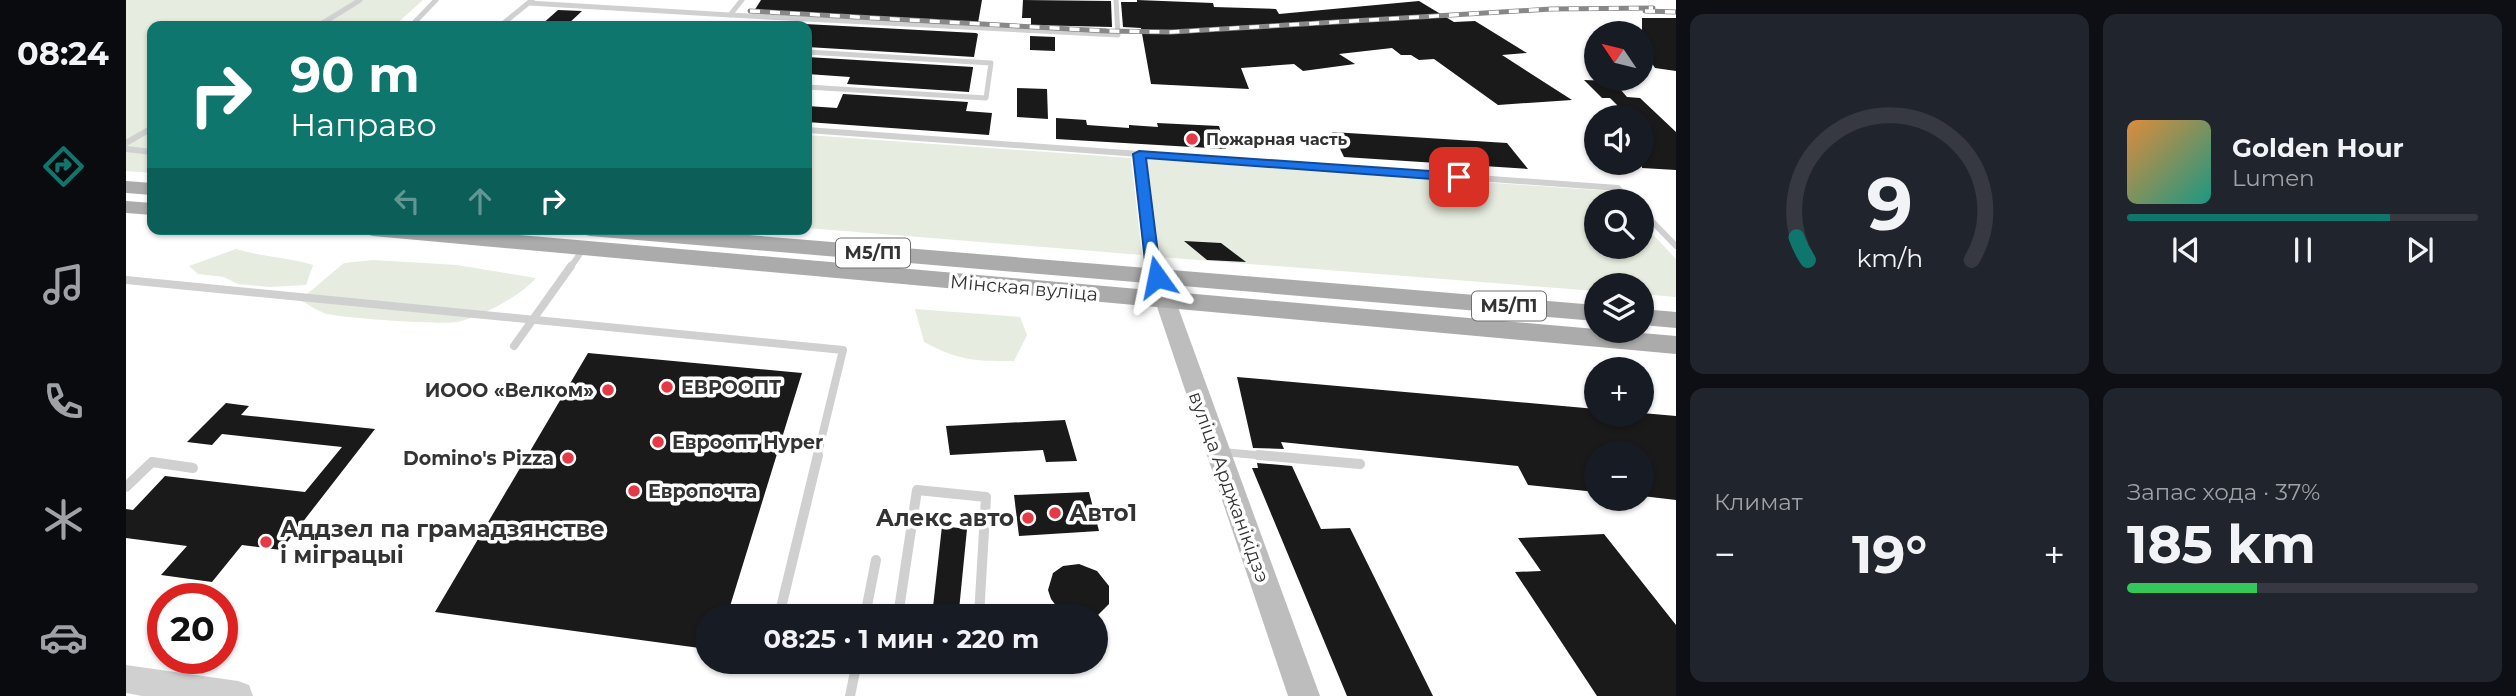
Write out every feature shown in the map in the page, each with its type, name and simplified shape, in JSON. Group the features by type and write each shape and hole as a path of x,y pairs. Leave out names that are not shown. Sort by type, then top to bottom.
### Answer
{"main road":[{"path":"126,187 147,189"},
{"path":"126,206 147,208"},
{"name":"Мінская вуліца","path":"598,235 1160,289 1676,345"},
{"name":"Мінская вуліца","path":"1160,289 1584,312"},
{"name":"вуліца Арджанікідзэ","path":"1160,289 1304,696"},
{"path":"1654,318 1676,320"}],"street":[{"path":"126,679 238,696"}],"lane":[{"path":"326,21 360,0"},
{"path":"416,21 436,0"},
{"path":"730,15 742,0"},
{"path":"505,21 530,1 730,15 1118,35 1116,0"},
{"path":"812,52 991,62 986,98 812,87"},
{"path":"812,130 1619,189"},
{"path":"126,143 147,131"},
{"path":"126,149 147,151"},
{"path":"1139,154 1152,261 1160,289"},
{"path":"1654,223 1676,246"},
{"path":"514,346 598,235"},
{"path":"126,281 843,351 782,604"},
{"path":"1216,451 1360,464"},
{"path":"126,487 152,462 193,468"},
{"path":"900,604 917,491 986,497 980,604"},
{"path":"867,604 876,560"},
{"path":"850,696 855,674"}],"shaded area":[{"path":"126,0 423,0 400,21 147,21 147,173 126,171"},
{"path":"812,135 1131,158 1142,255 812,228"},
{"path":"1147,159 1584,189 1584,259 1654,259 1654,236 1676,259 1676,297 1654,295 1654,273 1584,273 1584,290 1160,257"},
{"path":"236,249 313,265 306,285 270,287 238,284 224,277 198,274 189,266"},
{"path":"373,260 457,265 536,278 500,305 478,316 448,323 333,315 321,312 300,300 344,263"},
{"path":"915,309 1020,317 1027,335 1014,361 978,360 958,356 924,342"}],"building":[{"path":"761,0 982,0 978,23 754,11"},
{"path":"1023,0 1111,1 1112,27 1031,25 1031,18 1022,18"},
{"path":"1137,0 1276,9 1279,14 1419,1 1454,22 1475,21 1527,53 1502,55 1572,100 1498,105 1434,59 1419,60 1411,55 1401,55 1392,48 1339,54 1355,64 1303,71 1294,64 1241,68 1249,89 1151,84 1141,28 1123,27 1121,2"},
{"path":"558,10 582,11 571,21 546,21"},
{"path":"1642,18 1676,18 1676,71 1655,68 1654,21 1642,21"},
{"path":"812,24 976,33 974,57 812,47"},
{"path":"1030,36 1055,37 1055,51 1030,50"},
{"path":"812,57 973,67 969,92 847,84 850,77 812,74"},
{"path":"1017,88 1047,89 1048,119 1017,117"},
{"path":"1595,91 1622,91 1627,97 1640,98 1647,105 1617,105 1610,98 1602,98"},
{"path":"843,94 968,102 966,111 992,113 989,135 812,122 812,106 837,108"},
{"path":"1654,111 1676,132 1676,170 1654,169"},
{"path":"1056,118 1086,120 1087,125 1129,128 1129,125 1158,127 1157,123 1219,126 1226,149 1056,139"},
{"path":"1332,132 1507,143 1528,169 1344,157"},
{"path":"1184,241 1221,243 1246,262 1207,260"},
{"name":"Евроопт Hyper","path":"588,353 802,373 731,604 695,604 695,647 435,612"},
{"path":"1237,377 1584,408 1584,427 1654,427 1654,414 1676,416 1676,500 1654,497 1654,441 1584,441 1584,491 1528,485 1518,466 1281,442 1284,449 1253,448"},
{"path":"226,403 249,406 241,415 375,429 281,550 242,545 212,582 161,575 187,546 126,538 126,509 133,510 165,476 305,492 342,447 222,434 212,445 187,442"},
{"path":"1065,420 1077,461 1046,462 1043,450 950,455 946,426"},
{"path":"1257,463 1292,466 1321,529 1350,528 1433,696 1347,696 1252,468 1258,468"},
{"name":"Авто1","path":"1089,492 1099,531 1019,536 1014,495"},
{"path":"942,526 967,529 960,604 933,604"},
{"path":"1604,534 1676,625 1676,696 1597,696 1515,572 1541,571 1518,538"},
{"path":"1079,564 1097,571 1109,586 1109,604 1055,604 1048,590 1053,573 1063,566"}],"railway":[{"path":"750,11 1107,31 1171,32 1551,9 1653,8"},
{"path":"1645,11 1676,12"}],"place":[{"name":"Пожарная часть","path":"1192,139"},
{"name":"ЕВРООПТ","path":"667,387"},
{"name":"ИООО «Велком»","path":"608,390"},
{"name":"Евроопт Hyper","path":"658,442"},
{"name":"Domino's Pizza","path":"568,458"},
{"name":"Европочта","path":"634,491"},
{"name":"Авто1","path":"1055,513"},
{"name":"Алекс авто","path":"1028,518"},
{"name":"Аддзел па грамадзянстве і міграцыі","path":"266,542"}],"route":[{"path":"1157,277 1152,261 1139,154 1459,177"}]}
